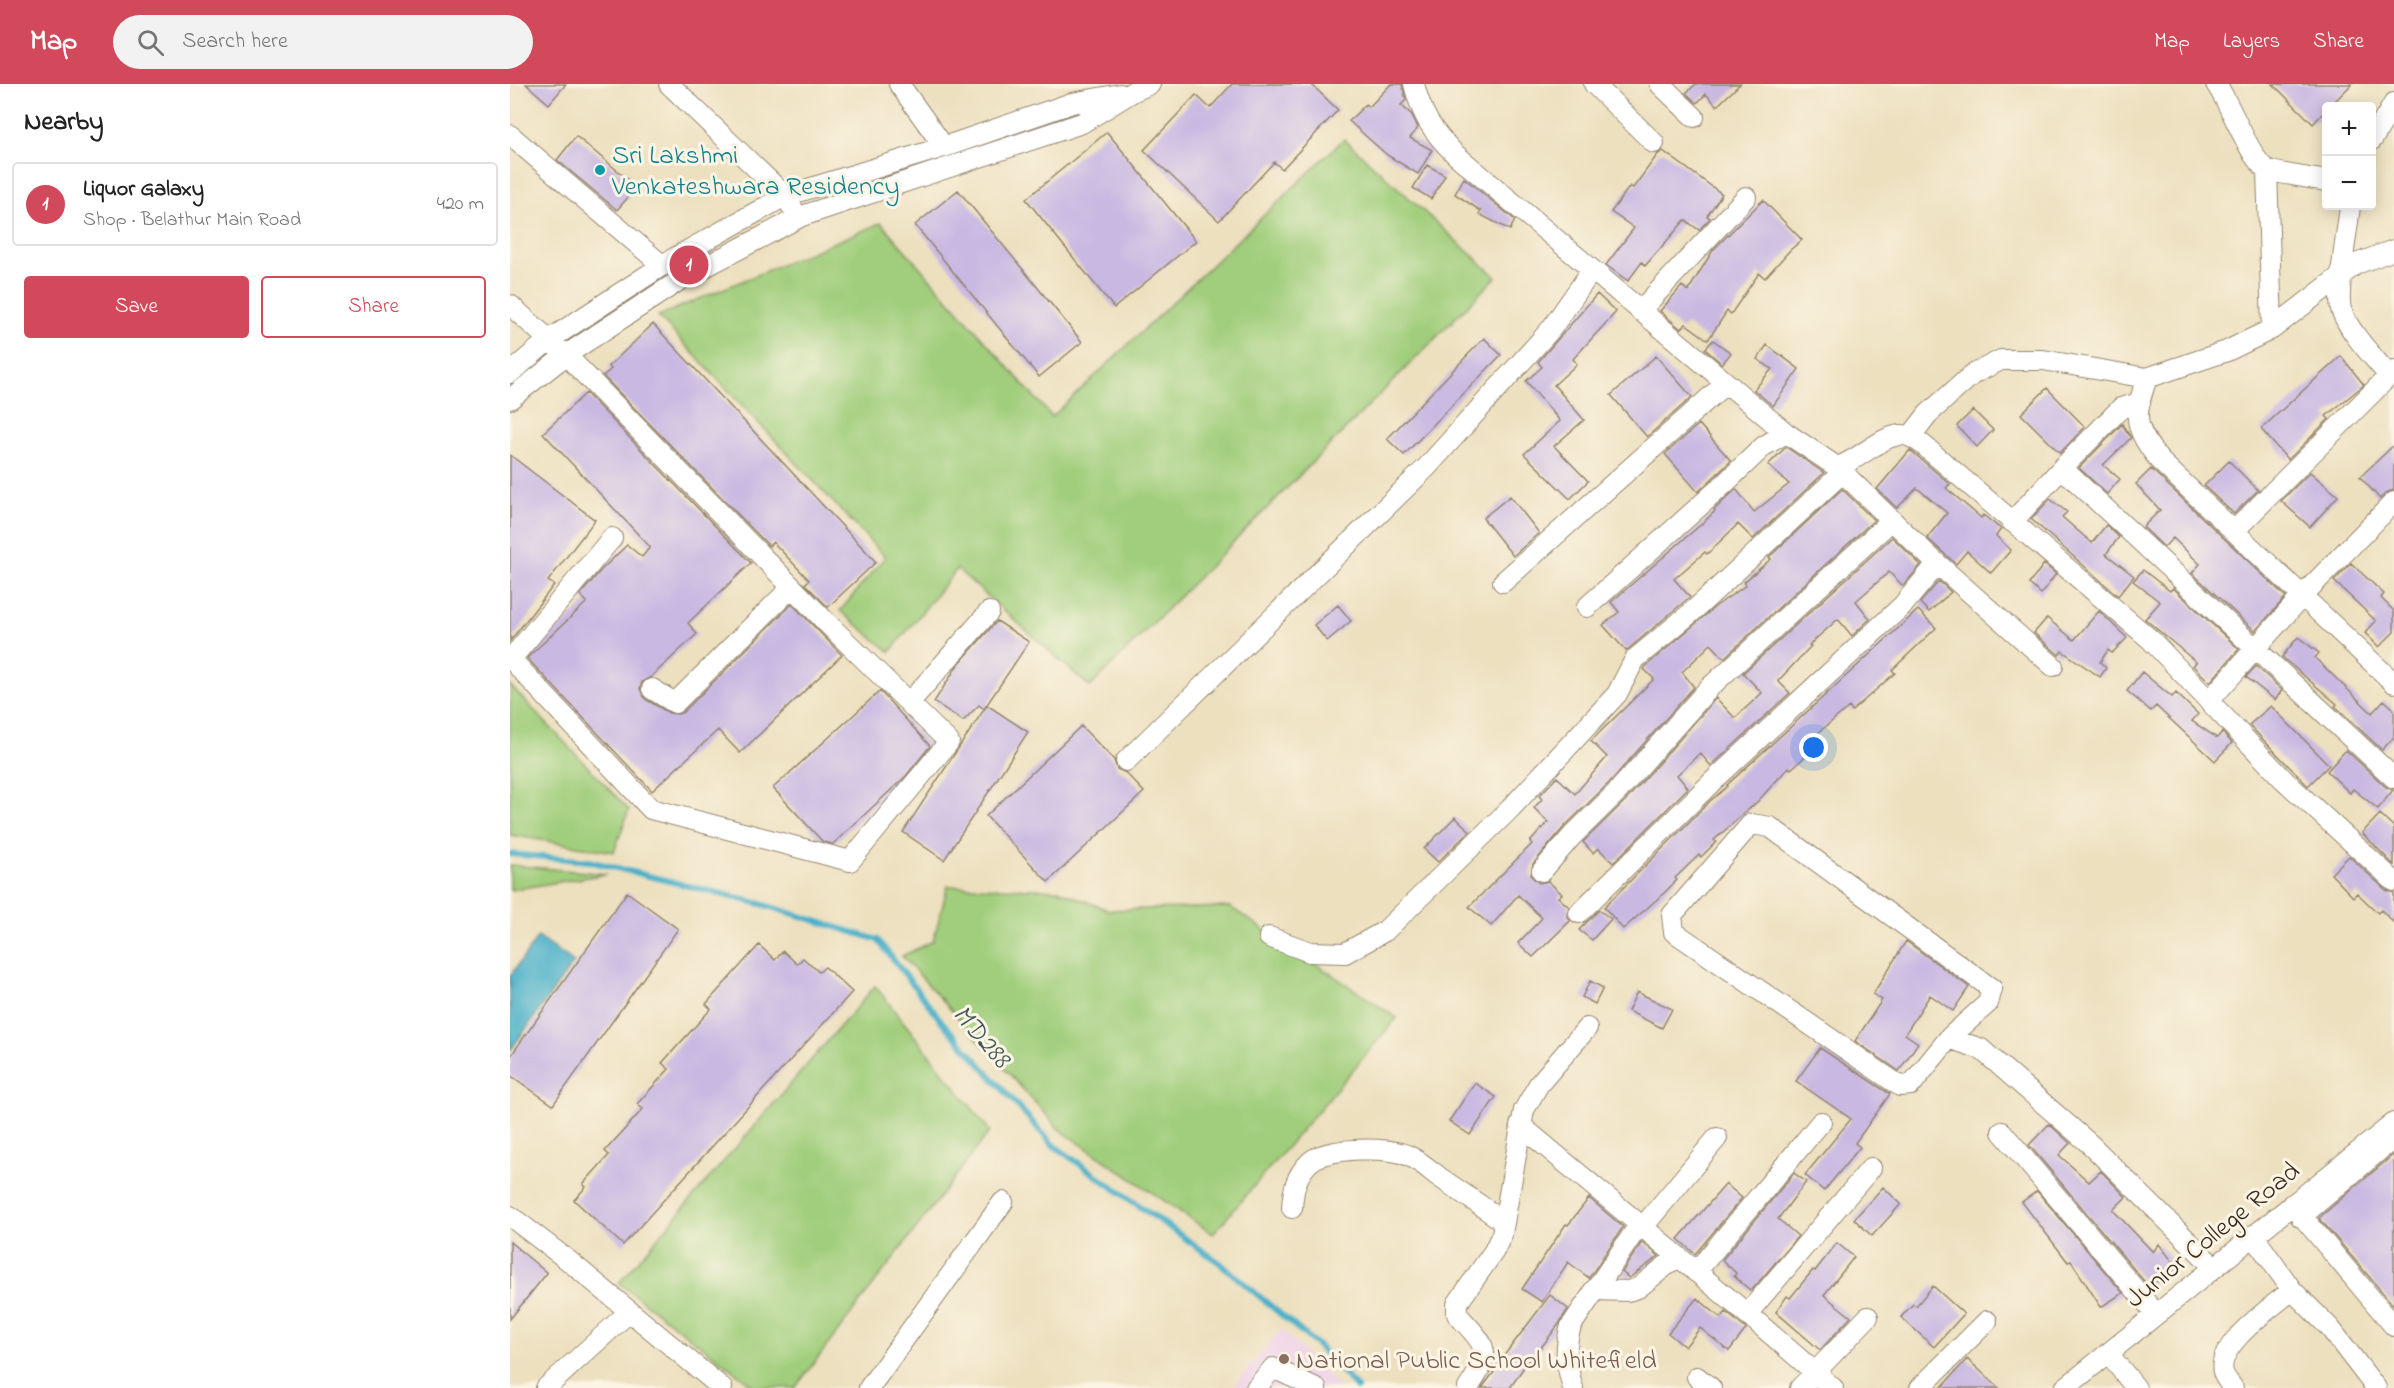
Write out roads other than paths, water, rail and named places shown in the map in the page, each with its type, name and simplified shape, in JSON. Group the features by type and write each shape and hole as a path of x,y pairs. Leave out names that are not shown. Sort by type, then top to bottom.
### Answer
{"street":[{"path":"669,84 785,196 798,218"},
{"path":"899,84 944,147"},
{"path":"1414,84 1421,110 1435,134 1456,155 1786,433 1839,470 1937,564 2053,666"},
{"path":"1594,84 1654,143"},
{"path":"1660,84 1694,117"},
{"path":"2216,84 2226,98 2256,158 2267,169 2322,180"},
{"path":"510,373 549,340 663,266 785,196 944,147 1072,103 1138,86"},
{"path":"510,399 566,355 680,280 798,218 1082,123 1138,86"},
{"path":"2376,133 2394,103"},
{"path":"510,135 663,266"},
{"path":"2267,169 2272,329"},
{"path":"1640,311 1746,197"},
{"path":"2234,531 2392,374 2354,333 2341,310 2341,275 2349,210"},
{"path":"1911,436 1928,414 1973,374 2001,360 2043,360 2147,378 2227,351 2272,329 2356,264 2394,250"},
{"path":"1126,761 1427,467 1551,329 1592,270"},
{"path":"510,305 566,355 792,587 949,742 850,861 651,809 512,659 612,538"},
{"path":"2147,378 2137,419 2141,437 2159,460 2394,683"},
{"path":"1503,582 1726,383"},
{"path":"2012,522 2121,408 2140,403"},
{"path":"1587,607 1764,446 1786,433"},
{"path":"1269,938 1310,952 1345,953 1385,932 1510,809 1617,694 1635,659 1692,612 1839,470 1888,439 1901,435 1911,436 2151,640 2284,780 2394,881"},
{"path":"2062,468 2394,778"},
{"path":"2209,701 2303,595 2394,502"},
{"path":"1542,871 1572,836 1618,791 1710,687 1893,520"},
{"path":"1579,913 1713,781 1903,605 1937,564"},
{"path":"652,689 675,703 792,587"},
{"path":"909,703 989,612"},
{"path":"1751,824 1770,827 1992,989 1988,1003 1949,1038 1911,1085 1900,1086 1674,932 1672,915 1751,824"},
{"path":"1468,1388 1482,1368 1485,1355 1483,1345 1457,1314 1456,1309 1494,1251 1502,1234 1524,1110 1539,1084 1587,1028"},
{"path":"1949,1038 1981,1049 2083,1138 2214,1267"},
{"path":"1696,1272 1821,1122"},
{"name":"Junior College Road","path":"2065,1388 2253,1235 2297,1211 2338,1177 2394,1123"},
{"path":"1520,1125 1833,1388"},
{"path":"2002,1131 2156,1314"},
{"path":"1573,1388 1565,1362 1566,1344 1571,1326 1594,1290 1641,1227 1717,1138"},
{"path":"2338,1177 2394,1138"},
{"path":"1292,1208 1293,1189 1300,1173 1311,1160 1326,1154 1364,1149 1391,1150 1410,1156 1504,1222"},
{"path":"1747,1314 1871,1167"},
{"path":"869,1388 1003,1202"},
{"path":"2297,1211 2394,1326"},
{"path":"510,1216 569,1261 712,1385"},
{"path":"2253,1235 2292,1290 2330,1328 2376,1388"},
{"path":"1594,1290 1628,1291 1638,1288 1677,1257"},
{"path":"2233,1388 2223,1372 2224,1358 2231,1342 2292,1290"},
{"path":"546,1388 629,1312"},
{"path":"1800,1388 1868,1317"},
{"path":"1920,1388 1987,1321"},
{"path":"2108,1353 2136,1388"},
{"path":"1256,1388 1273,1368 1316,1388"}],"water":[{"path":"538,937 574,962 510,1051 510,976"}],"waterway":[{"name":"MD288","path":"510,854 589,861 761,904 878,940 943,1023 1053,1145 1220,1263 1317,1345 1357,1388"}],"place":[{"name":"Sri Lakshmi Venkateshwara Residency","path":"600,170"},
{"name":"Liquor Galaxy","path":"689,265"},
{"name":"National Public School Whitefield","path":"1284,1359"}]}
